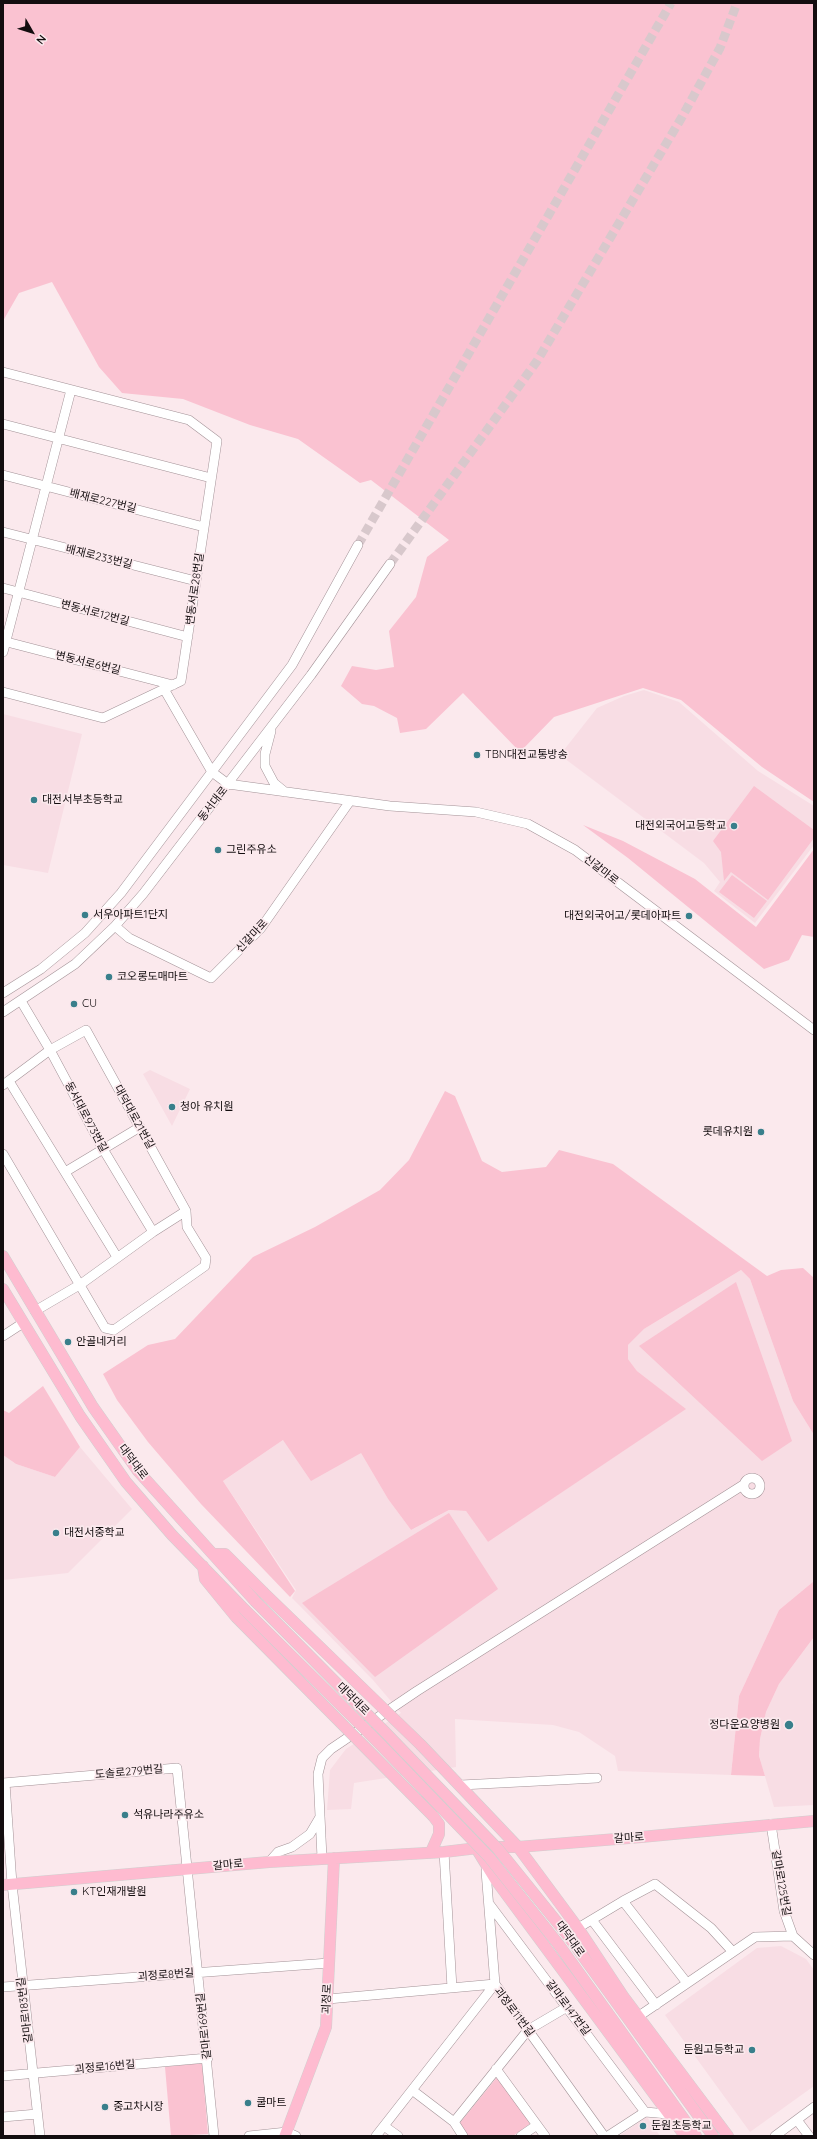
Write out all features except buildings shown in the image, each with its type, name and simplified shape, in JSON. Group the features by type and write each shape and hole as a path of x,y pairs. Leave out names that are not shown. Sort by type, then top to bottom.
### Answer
{"main road":[{"name":"대덕대로","path":"3,1256 93,1407 138,1471 182,1522 214,1554 255,1601 498,1849 569,1937 713,2136"},
{"name":"대덕대로","path":"3,1288 80,1416 126,1482 172,1535 489,1856 558,1945 696,2136"},
{"path":"214,1554 225,1554 420,1745 518,1847 578,1928 639,2016 728,2136"},
{"path":"203,1566 205,1579 236,1617 433,1816 439,1824 439,1834 431,1852"},
{"name":"갈마로","path":"7,1884 322,1858 444,1852 476,1848 518,1847 814,1820"},
{"path":"476,1848 495,1879 685,2136"},
{"name":"괴정로","path":"289,2135 326,2027 334,1858"},
{"path":"673,2082 703,2101"}],"street":[{"name":"변동서로28번길","path":"3,372 189,420 217,441 181,681 173,685"},
{"path":"3,652 4,641 71,390"},
{"path":"3,424 211,478"},
{"name":"배재로227번길","path":"3,475 204,527"},
{"name":"배재로233번길","path":"3,532 196,581"},
{"name":"동서대로","path":"3,993 42,970 85,933 121,893 292,665 358,545"},
{"name":"동서대로","path":"3,1012 76,964 143,894 312,675 390,564"},
{"name":"변동서로12번길","path":"3,588 188,637"},
{"name":"변동서로6번길","path":"4,641 173,685"},
{"path":"3,692 102,718 173,685"},
{"name":"동서대로","path":"164,689 212,772"},
{"path":"273,725 265,754 265,766 274,783 286,793"},
{"path":"212,772 228,784"},
{"name":"신갈마로","path":"228,784 286,793 476,812 528,824 575,850 814,1030"},
{"name":"신갈마로","path":"114,926 129,938 210,978 261,928 350,800"},
{"name":"동서대로973번길","path":"21,1001 50,1050 103,1149 152,1232"},
{"name":"대덕대로21번길","path":"81,1284 105,1328 114,1330 205,1266 206,1258 187,1227 186,1211 86,1030 50,1050 6,1083 65,1172 117,1257"},
{"path":"65,1172 140,1127"},
{"path":"3,1154 81,1284"},
{"path":"35,1311 81,1284 152,1232 186,1211"},
{"path":"3,1336 23,1323"},
{"path":"322,1858 318,1774 322,1758 342,1740 743,1485"},
{"name":"도솔로279번길","path":"4,1783 177,1768 187,1869"},
{"path":"461,1786 597,1778"},
{"path":"4,1783 7,1884"},
{"path":"269,1862 278,1852 292,1847 310,1834 320,1816"},
{"name":"갈마로125번길","path":"771,1824 784,1911 793,1936 814,1955"},
{"path":"444,1852 452,1988"},
{"name":"갈마로169번길","path":"187,1869 208,2058 214,2136"},
{"path":"376,2136 495,1984 490,1904 486,1871"},
{"name":"갈마로183번길","path":"7,1884 22,1986 40,2136"},
{"name":"대덕대로","path":"578,1928 623,1900 655,1884 711,1928 732,1952"},
{"path":"623,1900 687,1983"},
{"name":"갈마로147번길","path":"490,1904 645,2112"},
{"path":"592,1920 656,2005"},
{"path":"639,2016 755,1937 793,1936"},
{"name":"괴정로8번길","path":"3,1987 329,1963"},
{"name":"괴정로11번길","path":"328,1999 495,1984 604,2136"},
{"path":"454,2122 528,2030 567,2006"},
{"name":"괴정로16번길","path":"3,2076 208,2058"},
{"path":"496,2069 545,2136"},
{"path":"412,2090 454,2122 463,2136"},
{"path":"775,2136 814,2107"},
{"path":"608,2136 645,2112 668,2114"},
{"path":"3,2117 37,2114"},
{"path":"797,2120 809,2136"},
{"path":"521,2136 537,2125"},
{"path":"384,2126 398,2136"},
{"path":"249,2136 289,2135"}],"shaded area":[{"path":"3,3 814,3 814,802 762,767 681,700 643,688 554,717 520,752 463,693 426,729 400,733 397,718 374,706 362,704 341,686 352,666 376,670 394,667 389,631 416,597 427,557 449,540 371,480 360,483 298,439 250,425 183,399 122,393 99,367 52,282 19,293 3,321"},
{"name":"대전외국어고등학교","path":"644,690 679,702 758,771 814,806 814,845 755,923 714,891 720,882 704,863 560,755 597,708 624,696"},
{"name":"대전서부초등학교","path":"3,714 82,734 48,873 3,865"},
{"path":"754,786 814,830 814,838 768,900 731,872 724,881 721,852 713,841"},
{"path":"583,825 623,841 695,879 756,927 814,849 814,937 802,935 789,960 764,969 628,858"},
{"path":"732,875 767,901 754,918 719,892"},
{"name":"청아 유치원","path":"150,1070 190,1089 172,1126 143,1074"},
{"path":"445,1091 455,1096 482,1161 502,1172 546,1167 559,1150 613,1164 767,1276 781,1270 803,1268 814,1278 814,1435 793,1401 750,1279 741,1270 644,1329 628,1345 628,1359 637,1371 686,1409 488,1542 466,1511 449,1510 411,1530 388,1499 361,1453 311,1481 283,1440 223,1481 295,1591 290,1597 201,1504 148,1442 117,1400 103,1374 148,1345 175,1339 253,1257 315,1227 380,1190 409,1160"},
{"path":"741,1270 750,1279 793,1401 814,1435 814,1581 779,1610 739,1696 731,1775 618,1771 615,1756 579,1732 553,1725 455,1719 456,1767 354,1783 351,1809 327,1810 330,1770 346,1749 401,1713 373,1680 292,1598 296,1590 223,1481 283,1440 361,1453 388,1499 411,1530 449,1510 466,1511 488,1542 685,1409 637,1371 628,1359 628,1345 644,1329"},
{"path":"736,1282 792,1441 762,1461 639,1346"},
{"path":"43,1386 80,1447 55,1477 16,1464 3,1455 3,1410 9,1413"},
{"name":"대전서중학교","path":"80,1447 132,1509 68,1573 3,1580 3,1455 16,1464 55,1477"},
{"path":"449,1513 498,1589 375,1677 302,1603"},
{"path":"814,1581 814,1637 779,1684 766,1712 760,1739 759,1756 765,1776 731,1775 739,1696 779,1610"},
{"name":"정다운요양병원","path":"814,1637 814,1696 812,1703 814,1704 814,1805 774,1807 759,1756 760,1739 766,1712 779,1684"},
{"name":"둔원고등학교","path":"781,1946 806,1959 814,1970 814,2086 750,2132 665,2015 757,1948"},
{"path":"202,2063 208,2134 171,2136 165,2067"},
{"path":"498,2076 531,2123 513,2136 467,2136 459,2124"},
{"name":"둔원초등학교","path":"647,2117 660,2136 619,2136"}],"tunnel":[{"path":"358,545 671,3"},
{"path":"390,564 537,361 682,117 720,48 737,3"}],"place":[{"name":"TBN대전교통방송","path":"477,755"},
{"name":"대전서부초등학교","path":"34,800"},
{"name":"대전외국어고등학교","path":"734,826"},
{"name":"그린주유소","path":"218,850"},
{"name":"서우아파트1단지","path":"85,915"},
{"name":"대전외국어고/롯데아파트","path":"689,916"},
{"name":"코오롱도매마트","path":"109,977"},
{"name":"CU","path":"74,1004"},
{"name":"청아 유치원","path":"172,1107"},
{"name":"롯데유치원","path":"761,1132"},
{"name":"안골네거리","path":"68,1342"},
{"name":"대전서중학교","path":"56,1533"},
{"name":"정다운요양병원","path":"789,1725"},
{"name":"석유나라주유소","path":"125,1815"},
{"name":"KT인재개발원","path":"74,1892"},
{"name":"둔원고등학교","path":"752,2050"},
{"name":"쿨마트","path":"248,2103"},
{"name":"중고차시장","path":"105,2107"},
{"name":"둔원초등학교","path":"643,2126"}]}
